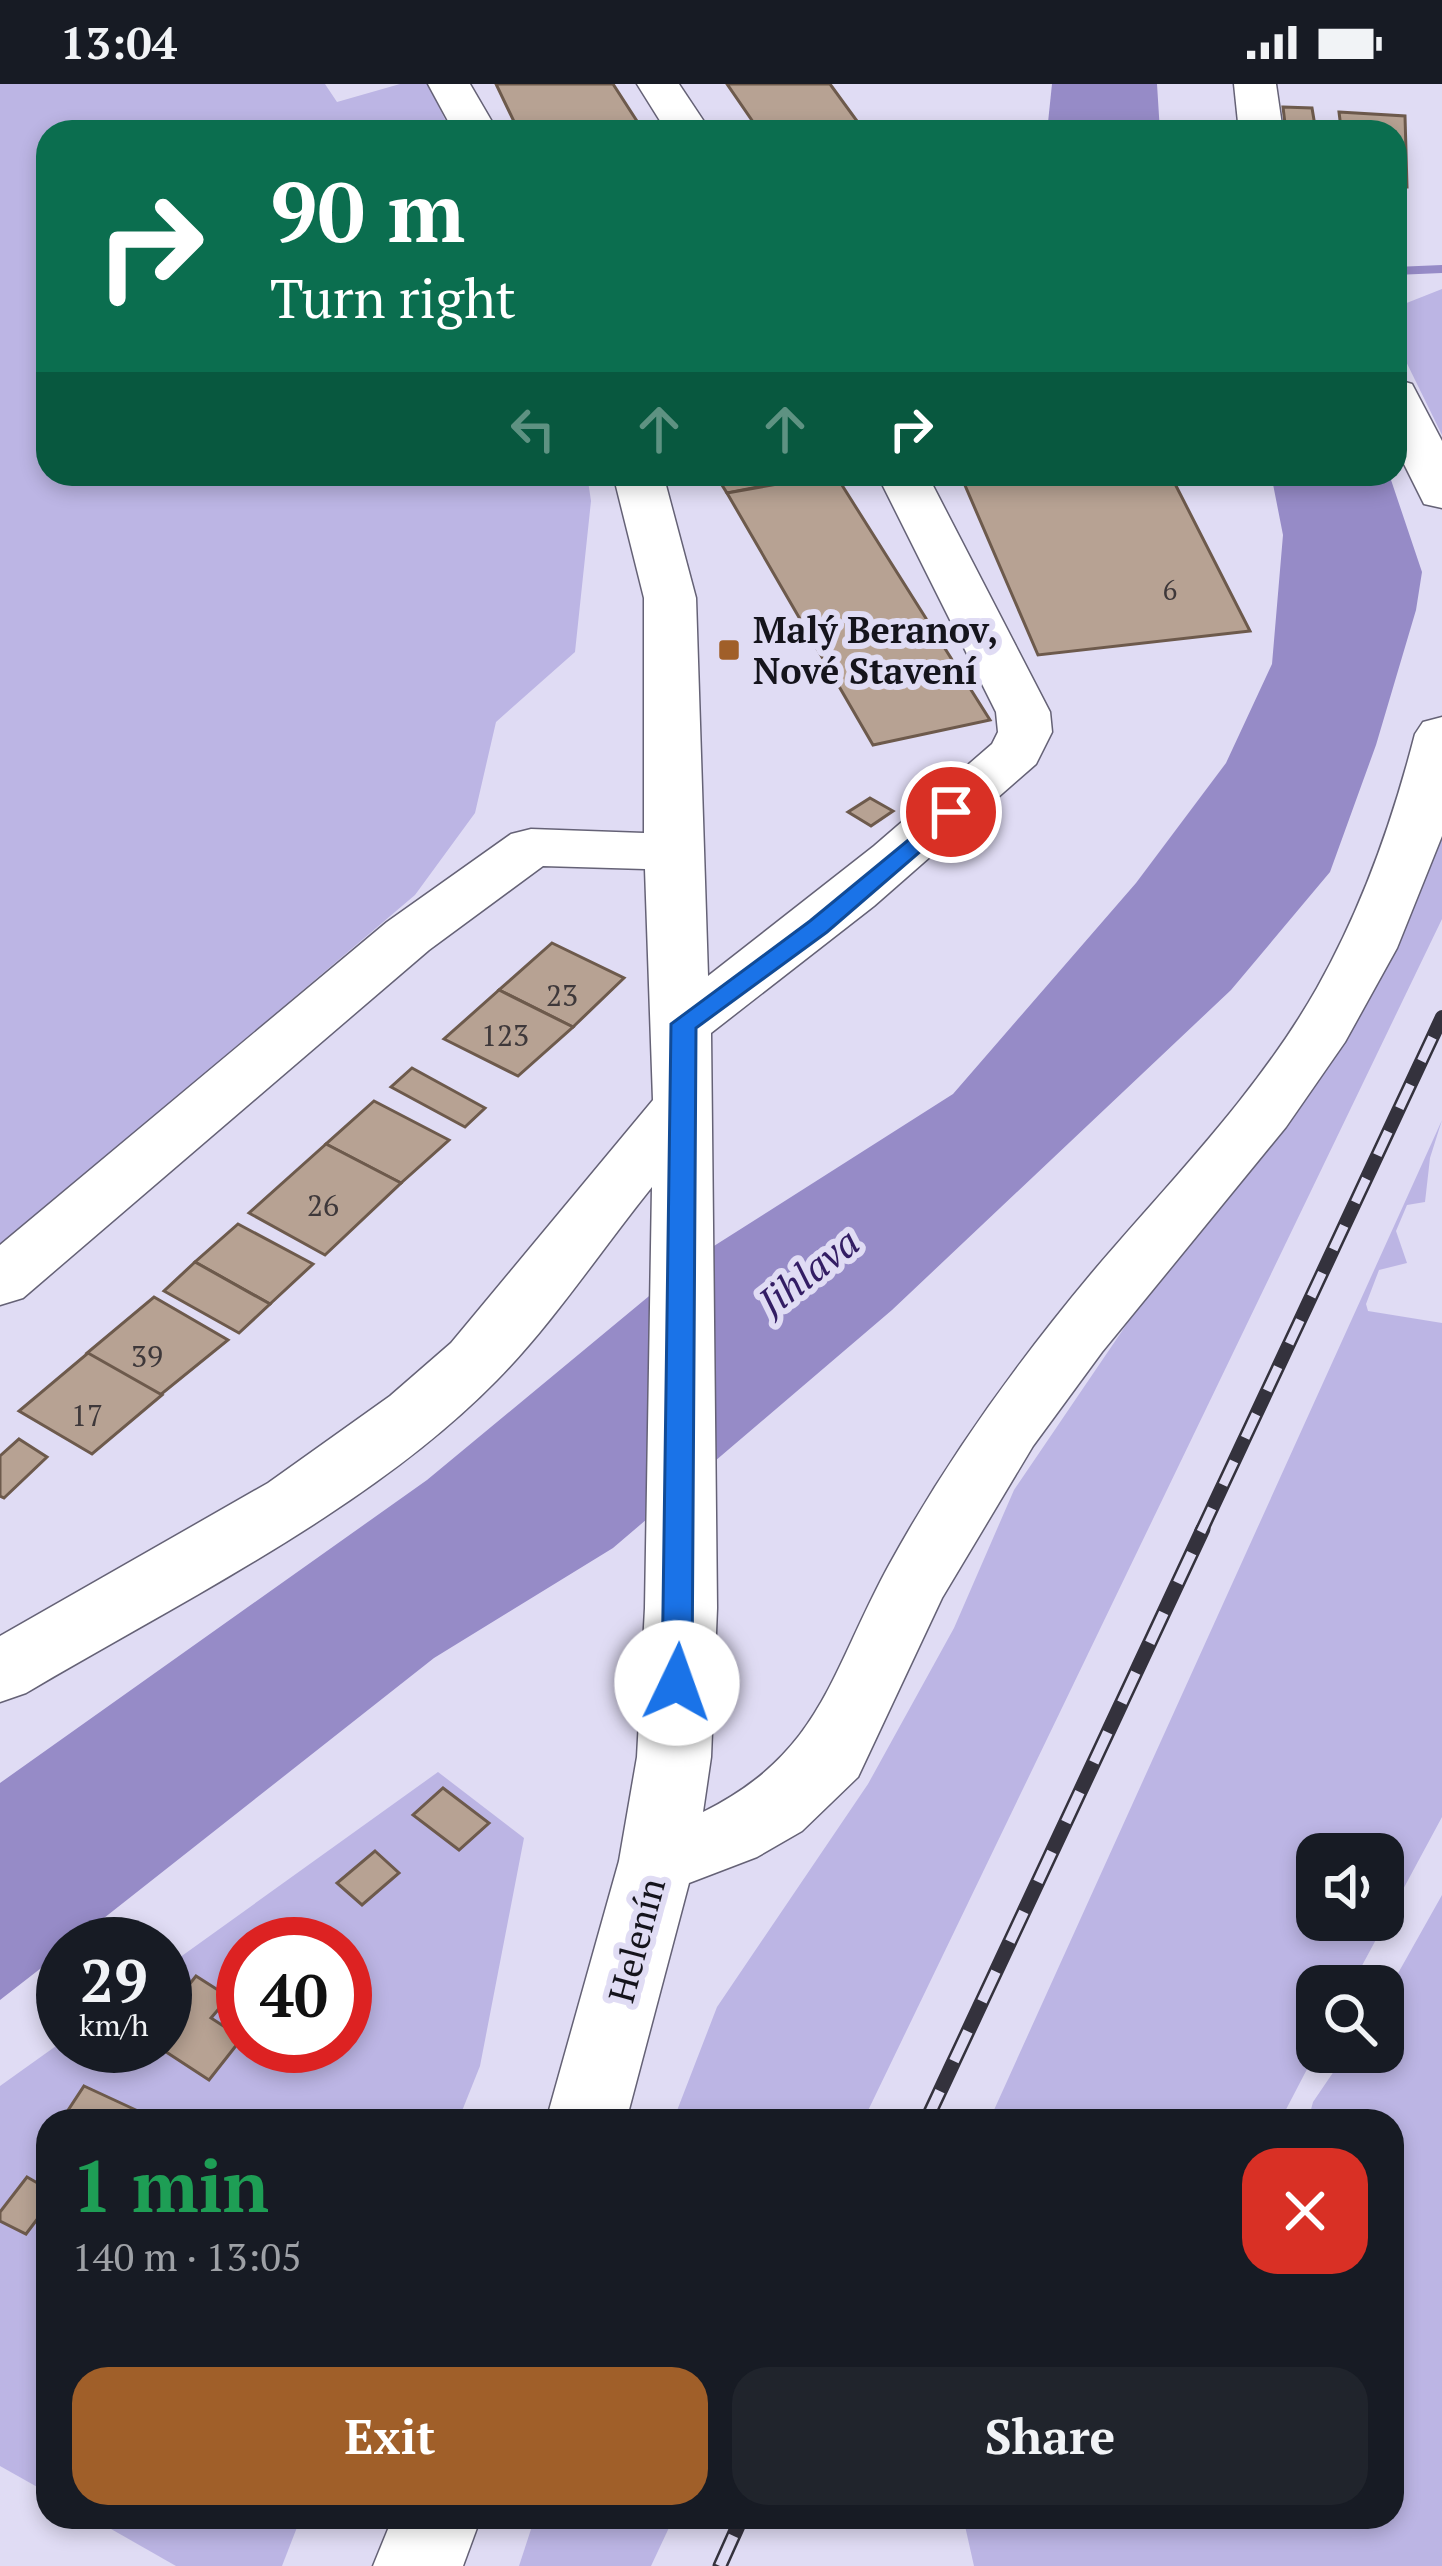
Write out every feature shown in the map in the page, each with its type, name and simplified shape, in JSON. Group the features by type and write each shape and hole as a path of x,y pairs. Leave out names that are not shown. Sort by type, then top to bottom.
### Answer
{"street":[{"path":"449,84 469,120"},
{"path":"658,84 681,120"},
{"path":"1255,84 1260,120"},
{"path":"1407,419 1442,493"},
{"name":"Helenín","path":"589,2109 657,1861 674,1757 681,1608 684,1105 673,852 670,598 641,486"},
{"path":"683,1024 818,926 918,843 1016,752 1024,732 1022,712 908,486"},
{"path":"657,1861 716,1844 772,1813 832,1754 934,1543 1012,1424 1093,1316 1298,1065 1379,928 1426,808 1442,734"},
{"path":"0,1281 408,936 531,848 673,852"},
{"path":"0,1672 292,1502 414,1414 475,1361 684,1105"},
{"path":"418,2566 432,2529"}],"shaded area":[{"path":"0,84 325,84 337,102 400,84 428,84 445,120 36,120 36,486 589,486 591,501 575,652 496,722 475,813 415,895 0,1247"},
{"path":"1442,289 1442,435 1407,364 1407,303"},
{"path":"1442,823 1442,919 869,2109 678,2109 717,2007 868,1784 954,1628 1014,1490 1139,1306 1356,1019 1404,933"},
{"path":"1442,1120 1430,1158 1425,1202 1407,1205 1396,1231 1407,1263 1379,1270 1366,1304 1368,1311 1442,1323 1442,1817 1404,1888 1404,1833 1296,1833 1296,1941 1375,1941 1362,1965 1296,1965 1296,2073 1305,2073 1286,2109 994,2109"},
{"path":"438,1772 524,1838 480,2066 463,2109 36,2109 36,2486 0,2466 0,2086 36,2060 36,2073 192,2073 192,1949 216,1931 216,2073 372,2073 372,1917 236,1917"},
{"path":"1442,1895 1442,2566 974,2566 966,2529 1404,2529 1404,2109 1311,2109 1333,2073 1404,2073 1403,1965"},
{"path":"111,2529 296,2529 282,2566 176,2566"},
{"path":"531,2529 668,2529 651,2566 519,2566"}],"water":[{"path":"1052,84 1157,84 1159,120 1048,120"},
{"name":"Jihlava","path":"1273,486 1393,486 1422,572 1416,610 1376,745 1330,872 1231,990 892,1310 613,1548 434,1658 105,1917 36,1917 36,1972 0,2000 0,1783 427,1480 695,1258 953,1094 1136,883 1226,763 1272,664 1283,535"}],"building":[{"path":"496,84 613,84 636,120 513,120"},
{"path":"727,84 830,84 856,120 752,120"},
{"path":"1283,107 1312,108 1314,120 1285,120"},
{"path":"1339,112 1405,116 1405,120 1340,120"},
{"path":"723,486 763,486 727,493"},
{"path":"767,486 843,486 990,720 873,745 727,493"},
{"path":"965,486 1176,486 1250,631 1038,655"},
{"path":"870,798 893,811 871,826 848,812"},
{"path":"552,943 624,978 573,1027 499,990"},
{"path":"499,990 573,1027 518,1076 444,1039"},
{"path":"412,1068 485,1108 465,1127 391,1087"},
{"path":"374,1101 449,1140 401,1183 326,1144"},
{"path":"326,1144 401,1183 325,1255 249,1213"},
{"path":"238,1224 313,1264 270,1304 195,1262"},
{"path":"195,1262 270,1304 239,1333 164,1291"},
{"path":"154,1297 228,1340 159,1396 87,1353"},
{"path":"88,1353 162,1395 92,1454 19,1411"},
{"path":"19,1439 47,1457 4,1498 0,1496 0,1456"},
{"path":"443,1788 489,1823 459,1850 413,1815"},
{"path":"375,1851 399,1873 362,1905 337,1883"},
{"path":"196,1976 216,1989 216,2012 211,2018 216,2021 216,2071 209,2080 192,2069 192,1981"},
{"path":"84,2086 134,2109 69,2109"},
{"path":"27,2177 36,2182 36,2221 26,2234 0,2221 0,2212"}],"waterway":[{"path":"1407,270 1442,269"}],"railway":[{"path":"1201,1532 1442,1017"},
{"path":"932,2109 1203,1529"},
{"path":"720,2566 737,2529"}],"place":[{"name":"Malý Beranov, Nové Stavení","path":"729,650"}],"route":[{"path":"677,1683 683,1024 818,926 951,812"}]}
